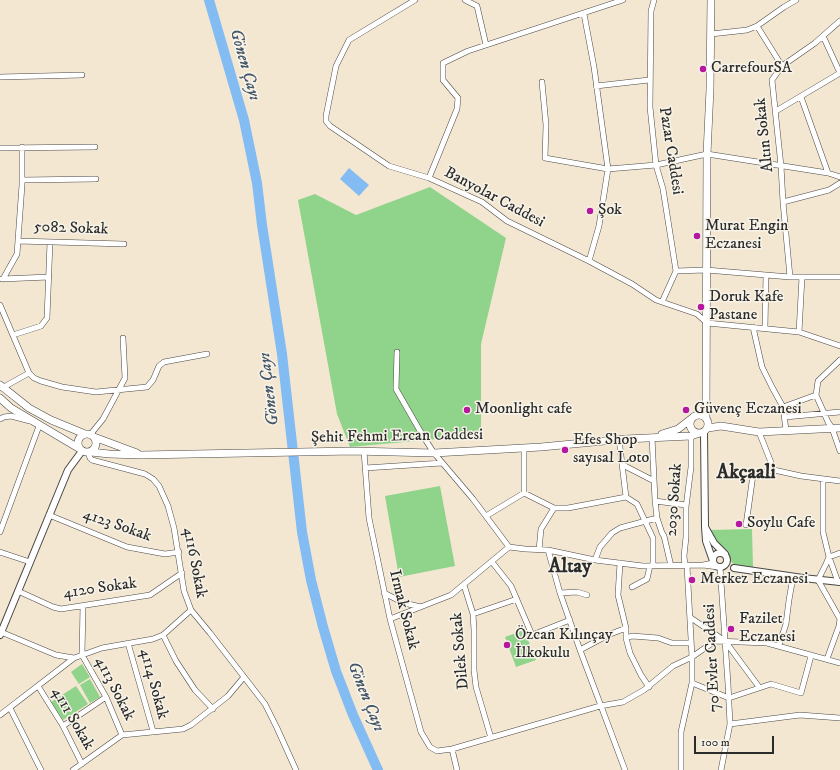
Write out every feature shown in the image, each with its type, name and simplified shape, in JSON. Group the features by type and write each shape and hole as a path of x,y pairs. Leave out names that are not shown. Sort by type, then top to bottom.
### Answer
{"main road":[{"path":"706,395 690,425 690,428 695,432 704,431 709,423 706,417 707,323 706,270 707,154 712,0"},
{"name":"Şehit Fehmi Ercan Caddesi","path":"1,387 30,408 51,420 141,455"},
{"path":"0,398 11,408 36,424 85,451 95,448 96,445 90,436 82,436 78,440 85,451"},
{"path":"694,417 703,415 706,417"},
{"name":"Şehit Fehmi Ercan Caddesi","path":"652,437 678,429 694,417"},
{"name":"Şehit Fehmi Ercan Caddesi","path":"85,451 109,454 141,455 353,451 434,453 524,448 619,439 691,436 722,426 759,432 836,428"}],"street":[{"name":"Banyolar Caddesi","path":"414,0 349,40 336,66 326,116 326,121 330,126 389,166 429,178 486,204 507,221 589,261 662,302 697,314 707,323"},
{"path":"465,0 477,6 486,44"},
{"path":"429,178 457,109 458,98 443,80 443,63 486,44 584,14 611,2 623,0"},
{"name":"Pazar Caddesi","path":"654,0 651,11 649,80 650,107 656,165 663,189 676,271"},
{"path":"711,34 747,30 757,26 796,0"},
{"path":"584,14 594,66 608,169 599,226 589,261"},
{"name":"Altın Sokak","path":"790,277 783,202 782,166 772,80 782,66 839,24"},
{"path":"757,26 782,66"},
{"path":"776,110 801,97 840,73 823,36"},
{"path":"0,77 82,75"},
{"path":"596,86 649,80"},
{"path":"542,82 546,125 545,158 608,169 656,165 707,154 828,173 840,177"},
{"path":"801,97 828,173"},
{"path":"1,279 17,254 22,180 22,147"},
{"path":"0,148 95,147"},
{"path":"22,180 96,179"},
{"path":"783,202 829,190 840,183"},
{"name":"5082 Sokak","path":"18,241 124,244"},
{"path":"13,335 42,326 47,318 50,242"},
{"path":"662,302 676,271 706,270 790,277 840,277"},
{"path":"765,328 766,275"},
{"path":"1,279 49,277"},
{"path":"799,332 802,277"},
{"path":"0,306 29,373 34,378 41,381 62,387 96,392 147,387 153,380 159,366 164,362 207,354"},
{"path":"707,323 799,332 840,345"},
{"path":"753,328 762,367 783,407 786,430"},
{"path":"90,436 104,419 125,378 123,338"},
{"path":"397,352 396,389 423,436 434,453 474,499 509,546 548,550 596,560 651,566 717,565 726,563 726,556"},
{"path":"840,360 818,381 816,394 824,414 836,428 840,451"},
{"path":"1,387 29,373"},
{"path":"783,407 816,394"},
{"path":"785,417 840,412"},
{"path":"0,419 11,416 36,424 1,529"},
{"path":"704,431 706,541 717,565"},
{"path":"759,432 774,470"},
{"name":"2030 Sokak","path":"681,770 681,732 692,683 690,618 684,556 686,536 686,505 691,467 691,436"},
{"path":"652,437 657,518 664,536 671,566"},
{"path":"619,439 626,497"},
{"path":"524,448 524,493"},
{"path":"74,658 56,655 1,634 68,470 85,451"},
{"name":"4116 Sokak","path":"85,451 92,460 145,474 159,486 168,506 179,552 187,601 191,610 264,704 277,728 296,770"},
{"name":"Irmak Sokak","path":"364,451 369,518 390,619 421,732 430,747 437,751 452,749 600,706 623,702 649,687 673,666 692,657 715,641 725,641"},
{"path":"365,468 442,463"},
{"path":"623,465 654,481"},
{"path":"746,525 753,475 774,470 823,480 840,481"},
{"path":"717,565 793,577 839,582 828,557 823,532 823,480"},
{"path":"524,493 554,508 568,508 626,497 637,504 653,538 651,566 647,578 632,587"},
{"path":"486,516 524,493"},
{"path":"655,501 686,505"},
{"path":"539,550 541,529 554,508"},
{"name":"4123 Sokak","path":"49,515 127,547 166,554 179,552"},
{"path":"596,560 600,547 612,533 620,528 657,518"},
{"path":"705,527 714,543 726,556 729,563 734,568"},
{"path":"390,619 451,595 492,562 509,546"},
{"path":"548,550 560,593 600,706 625,770"},
{"path":"0,552 30,562"},
{"path":"717,565 713,557 716,554 720,552 726,556"},
{"path":"828,557 840,553"},
{"path":"818,580 828,557"},
{"path":"492,562 511,586 532,635 570,620"},
{"path":"620,563 618,595 626,628 626,638 630,653 649,687"},
{"name":"70 Evler Caddesi","path":"717,565 725,641 730,724 722,770"},
{"name":"4120 Sokak","path":"18,591 53,607 62,609 150,595 182,573"},
{"path":"779,645 786,624 793,577"},
{"path":"818,580 840,619 840,627 827,659"},
{"name":"Dilek Sokak","path":"464,585 473,614 474,670 476,687 490,738"},
{"path":"560,593 577,592 587,595"},
{"path":"384,593 404,603 421,607"},
{"path":"473,614 517,599"},
{"path":"82,655 83,606"},
{"path":"0,715 74,658 102,648 153,639 163,635 191,610"},
{"path":"690,618 725,641 759,687"},
{"path":"580,650 608,635 626,628"},
{"path":"163,635 176,661 188,680 195,690 213,709"},
{"path":"626,638 632,636 658,638 672,643 691,643"},
{"path":"725,641 779,645 811,656 840,663"},
{"name":"4114 Sokak","path":"128,643 153,732"},
{"name":"4113 Sokak","path":"82,655 106,697 122,735"},
{"path":"692,683 729,698 771,684 802,692 811,656"},
{"path":"73,770 122,735 183,729 192,725 228,696 244,677"},
{"name":"4111 Sokak","path":"38,686 63,726 82,764"},
{"path":"63,726 106,697"},
{"path":"10,708 41,770"},
{"path":"730,724 800,715 840,718"},
{"path":"452,749 457,770"}],"green space":[{"path":"430,187 506,238 481,344 481,435 350,447 337,414 298,200 315,194 356,215"},
{"path":"440,486 455,566 399,577 385,496"},
{"path":"752,529 753,567 735,566 720,548 709,530"},
{"path":"524,630 536,660 516,667 505,637"},
{"path":"82,664 90,677 79,684 71,672"},
{"path":"90,679 100,697 90,703 80,685"},
{"path":"76,686 88,704 63,720 51,702"}],"water":[{"path":"349,168 369,185 359,196 340,179"}],"waterway":[{"name":"Gönen Çayı","path":"209,0 244,120 257,183 282,354 302,532 311,580 336,671 353,715 378,770"}],"place":[{"name":"CarrefourSA","path":"703,69"},
{"name":"Şok","path":"590,211"},
{"name":"Murat Engin Eczanesi","path":"697,236"},
{"name":"Doruk Kafe Pastane","path":"701,307"},
{"name":"Moonlight cafe","path":"467,410"},
{"name":"Güvenç Eczanesi","path":"686,410"},
{"name":"Efes Shop sayısal Loto","path":"565,450"},
{"name":"Soylu Cafe","path":"739,524"},
{"name":"Merkez Eczanesi","path":"692,580"},
{"name":"Fazilet Eczanesi","path":"731,629"},
{"name":"Özcan Kılınçay İlkokulu","path":"507,645"}],"district":[{"name":"Akçaali","path":"746,474"},
{"name":"Altay","path":"570,568"}]}
